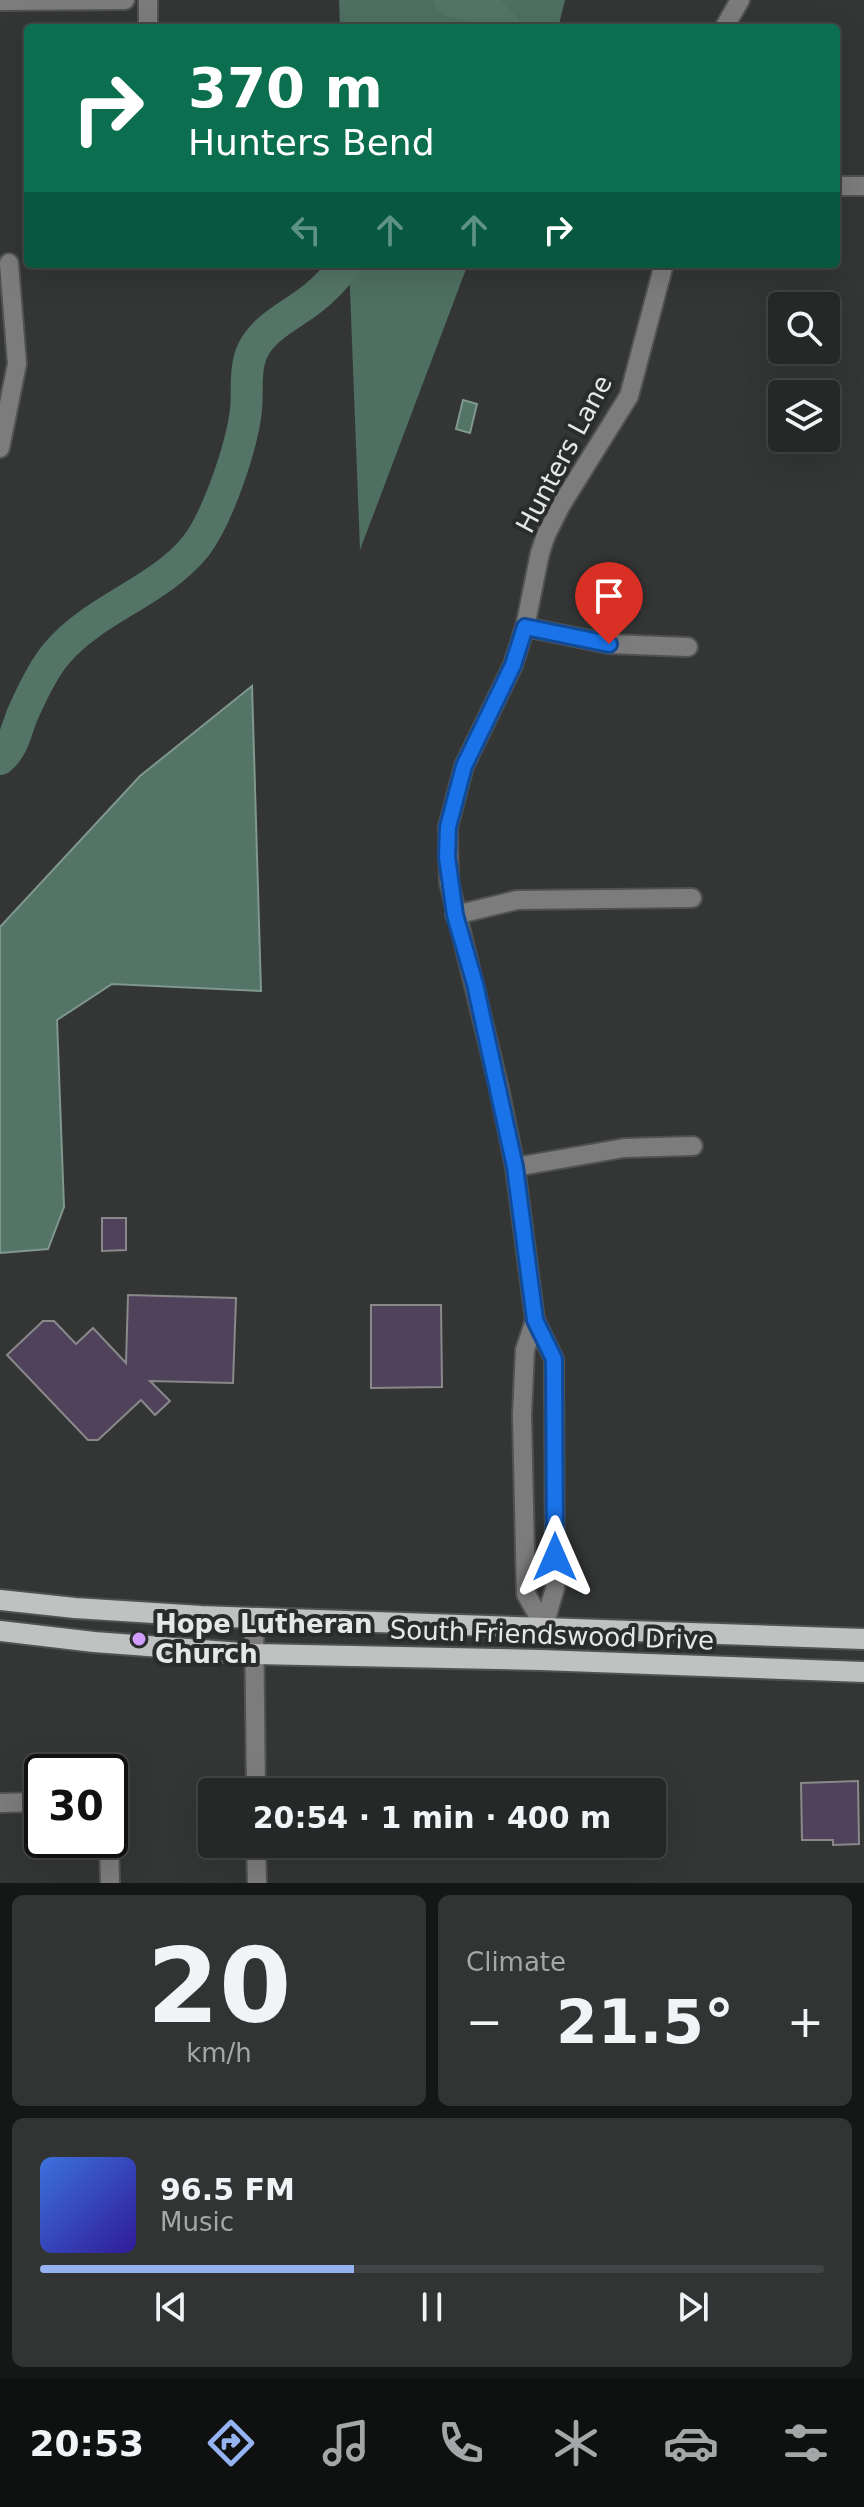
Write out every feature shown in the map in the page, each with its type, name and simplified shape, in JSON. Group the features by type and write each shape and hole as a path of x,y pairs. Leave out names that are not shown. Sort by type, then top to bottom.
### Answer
{"main road":[{"name":"South Friendswood Drive","path":"0,1600 75,1608 254,1617 864,1639"},
{"name":"South Friendswood Drive","path":"0,1631 94,1642 255,1654 541,1660 864,1672"}],"street":[{"path":"0,1 125,0"},
{"path":"148,0 148,24"},
{"path":"726,24 740,0"},
{"path":"840,186 864,186"},
{"path":"0,448 17,364 4,262 24,260"},
{"name":"Hunters Lane","path":"544,1626 555,1588 554,1359 535,1320 515,1167 478,999 455,915 447,857 448,827 464,766 513,665 546,535 561,505 629,396 663,268"},
{"path":"525,627 609,644 688,647"},
{"path":"455,915 517,900 692,898"},
{"path":"515,1167 624,1148 693,1146"},
{"name":"Hunters Lane","path":"535,1320 525,1350 522,1415 526,1594 544,1626"},
{"path":"254,1617 256,1778"},
{"path":"0,1803 24,1802"},
{"path":"109,1858 110,1883"},
{"path":"256,1858 257,1883"}],"shaded area":[{"path":"339,0 565,0 559,24 340,24"},
{"path":"349,268 466,268 360,550"},
{"path":"463,400 477,404 470,433 456,429"},
{"path":"252,686 261,991 112,984 57,1020 64,1207 48,1249 0,1253 0,927 140,776"}],"building":[{"path":"102,1218 126,1218 126,1250 102,1251"},
{"path":"128,1295 236,1298 233,1383 150,1381 170,1401 155,1415 141,1400 98,1440 88,1440 7,1355 43,1321 54,1321 76,1344 93,1328 126,1363"},
{"path":"371,1305 441,1305 442,1387 371,1388"},
{"path":"858,1781 859,1844 833,1845 833,1840 802,1840 801,1783"}],"waterway":[{"path":"450,0 487,11 502,24"},
{"path":"0,759 12,743 24,711 57,653 90,624 164,576 196,546 213,518 234,461 244,425 247,372 253,350 264,334 317,295 343,268"}],"place":[{"name":"Hope Lutheran Church","path":"139,1639"}],"route":[{"path":"555,1557 554,1359 535,1320 515,1167 449,882 448,827 464,766 513,665 525,627 609,644"}]}
